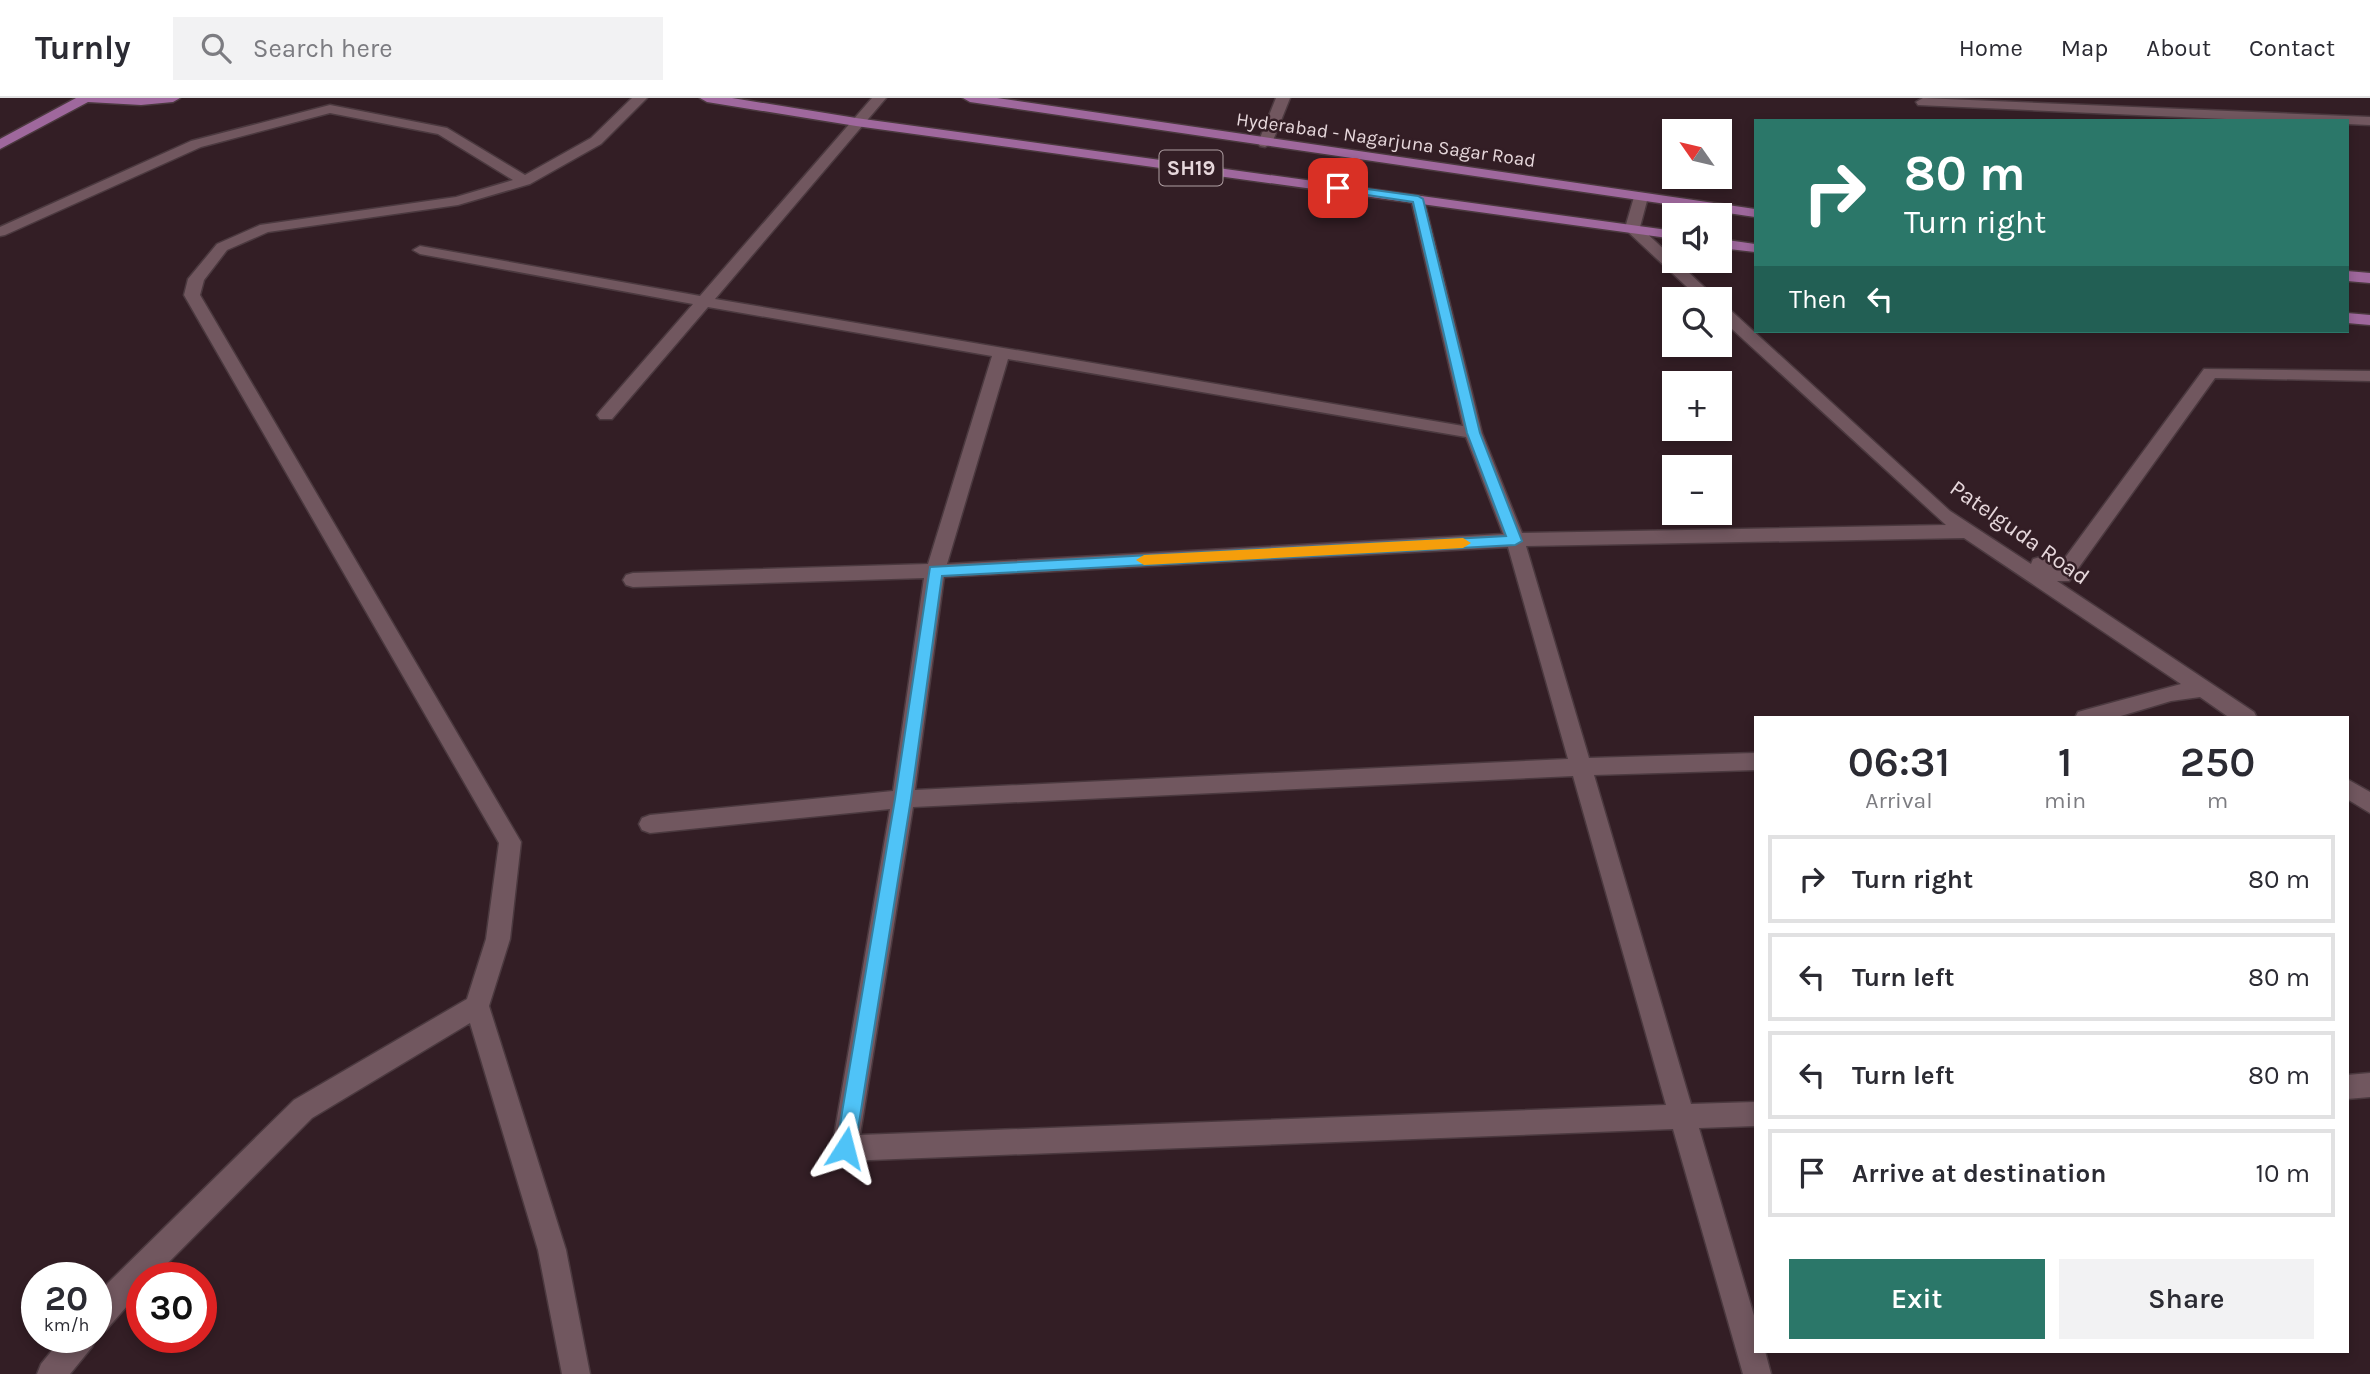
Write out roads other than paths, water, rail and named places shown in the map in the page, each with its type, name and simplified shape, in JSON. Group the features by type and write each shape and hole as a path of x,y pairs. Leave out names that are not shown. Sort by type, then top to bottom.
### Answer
{"main road":[{"path":"0,145 85,98 141,101 173,98"},
{"name":"SH19","path":"707,98 856,122 1662,233"},
{"name":"Hyderabad - Nagarjuna Sagar Road","path":"970,98 1754,214"},
{"path":"1732,245 1754,248"},
{"path":"2349,276 2370,278"},
{"path":"2349,318 2370,320"}],"street":[{"path":"576,1374 552,1250 477,1006 498,939 510,842 192,295 196,278 222,247 265,228 458,201 525,181 596,141 640,98"},
{"path":"606,415 701,301 879,98"},
{"path":"1265,143 1283,98"},
{"path":"1923,102 2016,102 2333,119"},
{"path":"0,232 196,144 330,109 442,131 525,181"},
{"path":"2349,120 2370,121"},
{"path":"1641,197 1632,228 1696,287"},
{"path":"1418,199 1473,433 1515,541 1757,1374"},
{"path":"420,250 701,301 1473,433"},
{"name":"Patelguda Road","path":"1732,320 1944,515 2243,716"},
{"path":"1002,351 935,571 903,799 845,1148 1754,1114"},
{"path":"1944,515 2062,576 2210,373 2370,376"},
{"path":"634,580 935,571 1515,541 1970,531"},
{"path":"2092,716 2171,693 2205,688"},
{"path":"650,824 903,799 1754,761"},
{"path":"2349,789 2370,804"},
{"path":"112,1300 303,1108 477,1006"},
{"path":"2349,1087 2370,1085"},
{"path":"51,1374 69,1353"}]}
